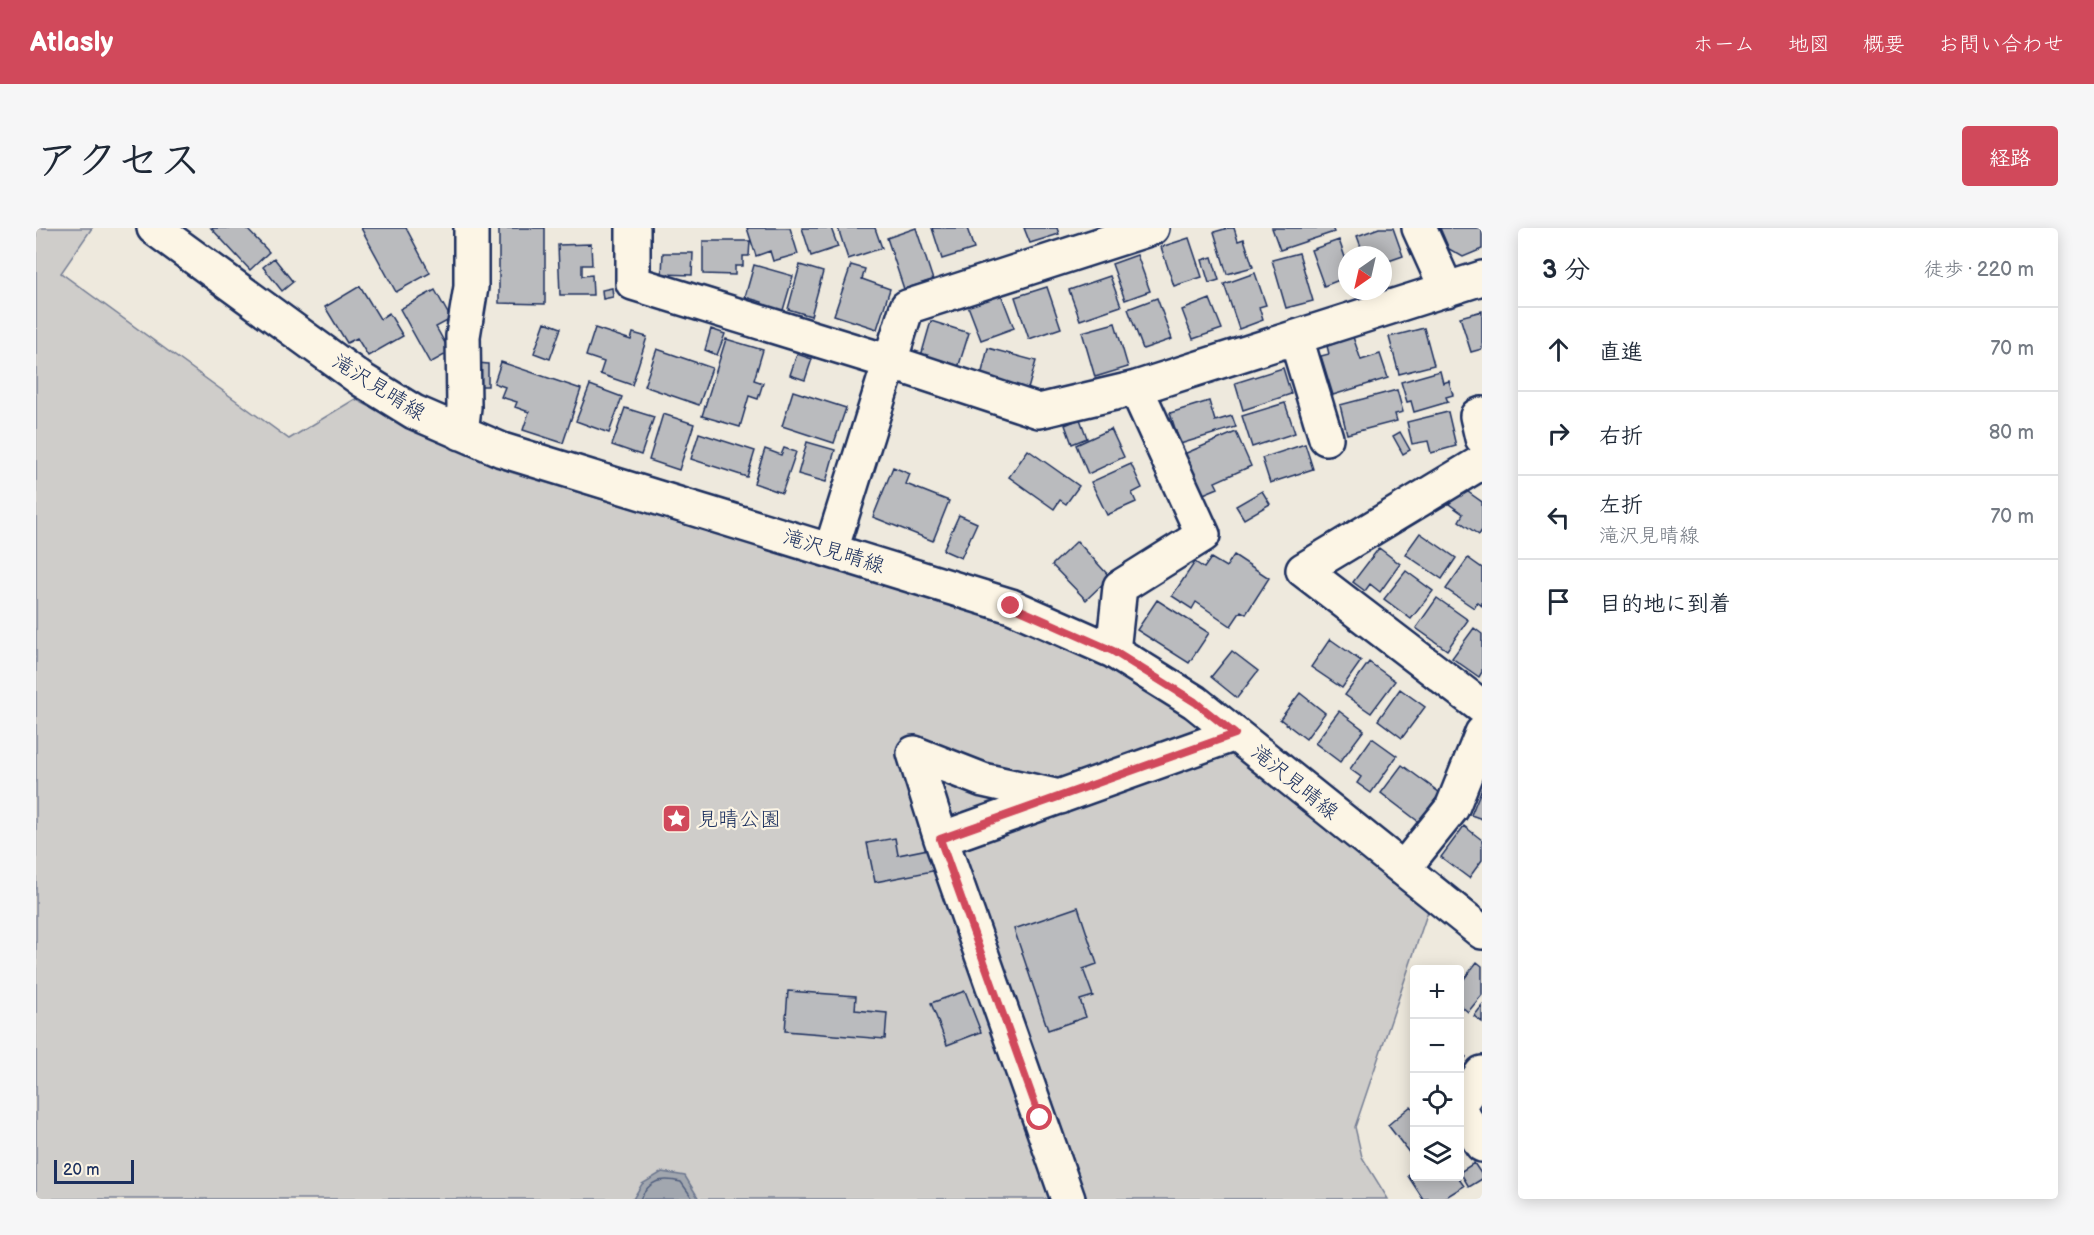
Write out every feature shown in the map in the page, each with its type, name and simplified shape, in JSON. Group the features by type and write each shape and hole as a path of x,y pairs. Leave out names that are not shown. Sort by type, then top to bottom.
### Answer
{"street":[{"name":"滝沢見晴線","path":"154,228 362,380 414,412 461,433 502,450 1011,606 1113,651 1195,702 1482,932"},
{"path":"461,433 464,407 463,336 471,288 471,228"},
{"path":"633,228 633,283 890,362 1039,411 1136,388 1482,278"},
{"path":"831,550 907,307 1152,228"},
{"path":"1419,228 1447,290"},
{"path":"1296,338 1326,438"},
{"path":"1113,651 1120,587 1203,535 1136,388"},
{"path":"1482,414 1477,416 1482,438"},
{"path":"1482,462 1303,570 1482,707"},
{"path":"1403,869 1452,808 1482,733"},
{"path":"940,839 1235,734"},
{"path":"1060,796 983,780 914,753 940,839 1068,1199"},
{"path":"1464,1098 1482,1073"},
{"path":"1464,1117 1482,1145"}],"shaded area":[{"name":"見晴公園","path":"36,228 92,228 61,273 289,439 355,399 430,438 510,472 955,605 1047,638 1101,663 1160,697 1202,726 1428,911 1355,1127 1362,1157 1388,1199 36,1199"}],"water":[{"path":"662,1172 685,1176 699,1199 633,1199 642,1184"}],"building":[{"path":"211,228 246,228 269,252 250,270"},
{"path":"361,228 406,228 430,273 396,292"},
{"path":"499,228 545,228 545,304 499,303"},
{"path":"747,228 790,228 798,254 773,261 770,251 756,256"},
{"path":"802,228 831,228 838,247 811,256"},
{"path":"838,228 875,228 882,248 848,259"},
{"path":"916,228 933,280 904,289 887,238"},
{"path":"932,228 967,228 974,249 942,259"},
{"path":"1024,228 1057,228 1059,234 1030,243"},
{"path":"1234,228 1238,241 1244,239 1253,267 1227,274 1214,232"},
{"path":"1272,228 1332,228 1334,232 1280,250"},
{"path":"1379,228 1393,228 1403,256 1392,260 1392,246 1361,246 1357,236"},
{"path":"1440,228 1482,228 1482,249 1463,257 1449,249"},
{"path":"1189,238 1202,277 1174,286 1161,247"},
{"path":"1339,240 1341,246 1338,246 1338,281 1324,286 1311,250"},
{"path":"703,241 750,241 749,256 743,256 743,266 735,266 735,275 703,274"},
{"path":"591,244 592,265 582,265 582,276 592,275 593,295 560,295 558,245"},
{"path":"663,253 693,253 692,275 662,274"},
{"path":"1299,253 1313,301 1286,308 1272,260"},
{"path":"1137,255 1150,291 1125,300 1112,264"},
{"path":"1212,257 1219,280 1209,283 1202,260"},
{"path":"274,258 293,282 282,291 263,267"},
{"path":"754,265 793,276 781,317 760,310 762,302 745,297"},
{"path":"800,265 823,272 811,316 788,309"},
{"path":"851,265 865,269 862,279 890,289 877,329 834,315"},
{"path":"1255,273 1266,305 1259,307 1263,320 1239,329 1224,284"},
{"path":"1110,276 1121,306 1080,320 1069,290"},
{"path":"360,286 380,319 389,313 403,336 368,356 357,338 347,343 325,307"},
{"path":"1047,287 1061,328 1029,339 1015,297"},
{"path":"612,288 613,297 603,299 602,290"},
{"path":"435,290 451,319 436,327 450,352 430,363 400,309"},
{"path":"1001,294 1014,328 981,340 968,306"},
{"path":"1157,298 1172,339 1143,349 1128,309"},
{"path":"1210,299 1222,329 1193,339 1182,310"},
{"path":"1482,311 1482,349 1471,352 1460,317"},
{"path":"931,321 969,333 958,368 921,356"},
{"path":"545,322 561,328 550,359 534,353"},
{"path":"1115,323 1128,367 1095,377 1082,332"},
{"path":"595,328 631,340 633,333 647,337 632,385 600,374 604,362 586,356"},
{"path":"1424,328 1434,365 1399,374 1389,337"},
{"path":"711,329 725,334 717,355 705,350"},
{"path":"1353,337 1361,360 1380,354 1388,378 1333,395 1321,356 1329,354 1327,346"},
{"path":"726,339 763,350 754,380 763,383 758,399 749,396 740,427 702,416"},
{"path":"988,348 1036,361 1028,389 981,376"},
{"path":"657,349 712,368 699,405 644,386"},
{"path":"797,354 812,359 805,380 790,375"},
{"path":"501,362 581,389 563,443 523,430 529,412 515,407 517,402 501,397 505,387 494,383"},
{"path":"478,363 488,364 488,386 478,386"},
{"path":"1283,368 1291,394 1243,410 1235,383"},
{"path":"1440,371 1443,383 1449,381 1453,395 1446,397 1448,402 1414,412 1411,401 1407,402 1401,382"},
{"path":"590,385 622,397 609,433 576,421"},
{"path":"1397,390 1403,412 1395,414 1397,421 1347,434 1340,405"},
{"path":"793,391 846,408 834,443 782,426"},
{"path":"1209,401 1215,421 1232,416 1236,427 1180,444 1170,413"},
{"path":"1285,403 1295,433 1252,447 1242,416"},
{"path":"625,408 654,417 641,455 612,445"},
{"path":"1448,412 1456,446 1431,453 1428,441 1412,444 1407,422"},
{"path":"663,414 694,424 679,470 649,460"},
{"path":"1080,419 1087,438 1072,444 1065,425"},
{"path":"1111,429 1124,457 1088,474 1076,445"},
{"path":"1236,432 1251,466 1215,482 1218,488 1201,495 1184,454"},
{"path":"1400,432 1410,450 1403,454 1393,436"},
{"path":"699,433 755,451 747,477 691,459"},
{"path":"807,442 835,450 826,482 798,474"},
{"path":"1305,444 1313,469 1270,483 1262,458"},
{"path":"784,448 796,452 782,493 754,483 765,449 781,455"},
{"path":"1028,450 1079,486 1066,504 1060,500 1054,509 1009,477"},
{"path":"1131,464 1142,488 1132,493 1136,502 1107,515 1091,482"},
{"path":"893,467 910,474 906,484 949,501 933,541 873,517"},
{"path":"1461,487 1482,502 1482,530 1479,535 1459,521 1463,514 1449,504"},
{"path":"1262,491 1270,504 1244,519 1236,506"},
{"path":"959,515 977,523 961,558 943,550"},
{"path":"1420,533 1456,558 1442,579 1405,554"},
{"path":"1077,541 1110,577 1086,600 1052,565"},
{"path":"1379,548 1400,564 1380,592 1370,584 1365,591 1353,582"},
{"path":"1234,555 1269,578 1246,614 1241,611 1231,626 1196,602 1192,609 1172,596 1195,562 1204,568 1211,558 1226,567"},
{"path":"1468,558 1482,568 1482,606 1477,602 1474,608 1446,589"},
{"path":"1406,571 1433,591 1411,619 1384,599"},
{"path":"1437,598 1468,620 1447,650 1416,628"},
{"path":"1157,600 1209,633 1189,663 1137,630"},
{"path":"1474,628 1482,634 1482,672 1479,677 1452,658"},
{"path":"1330,639 1361,661 1342,688 1311,667"},
{"path":"1232,651 1258,671 1237,698 1211,677"},
{"path":"1369,662 1395,681 1371,713 1345,695"},
{"path":"1400,689 1425,707 1402,738 1378,720"},
{"path":"1300,693 1325,713 1306,739 1280,719"},
{"path":"1339,711 1364,730 1340,762 1315,743"},
{"path":"1372,738 1397,756 1371,793 1357,783 1361,777 1350,769"},
{"path":"1402,765 1440,793 1419,822 1381,793"},
{"path":"1482,788 1482,819 1471,815"},
{"path":"1464,826 1482,840 1482,860 1469,878 1441,857"},
{"path":"895,838 898,855 933,848 938,870 875,882 867,843"},
{"path":"1078,907 1097,964 1083,969 1093,996 1080,1000 1086,1017 1048,1030 1014,929"},
{"path":"1477,962 1482,966 1482,995 1468,1012 1464,1008 1464,979"},
{"path":"788,991 856,996 855,1010 887,1013 885,1039 785,1031"},
{"path":"965,991 981,1032 947,1045 931,1003"},
{"path":"1482,1006 1482,1022 1474,1016"},
{"path":"1410,1107 1410,1154 1388,1125"},
{"path":"1474,1163 1482,1179 1469,1187 1464,1179 1464,1169"},
{"path":"1411,1181 1460,1181 1464,1186 1443,1199 1423,1199"}],"place":[{"name":"見晴公園","path":"676,819"}],"route":[{"path":"1011,606 1113,651 1195,702 1235,734 940,839 1040,1118"}]}
